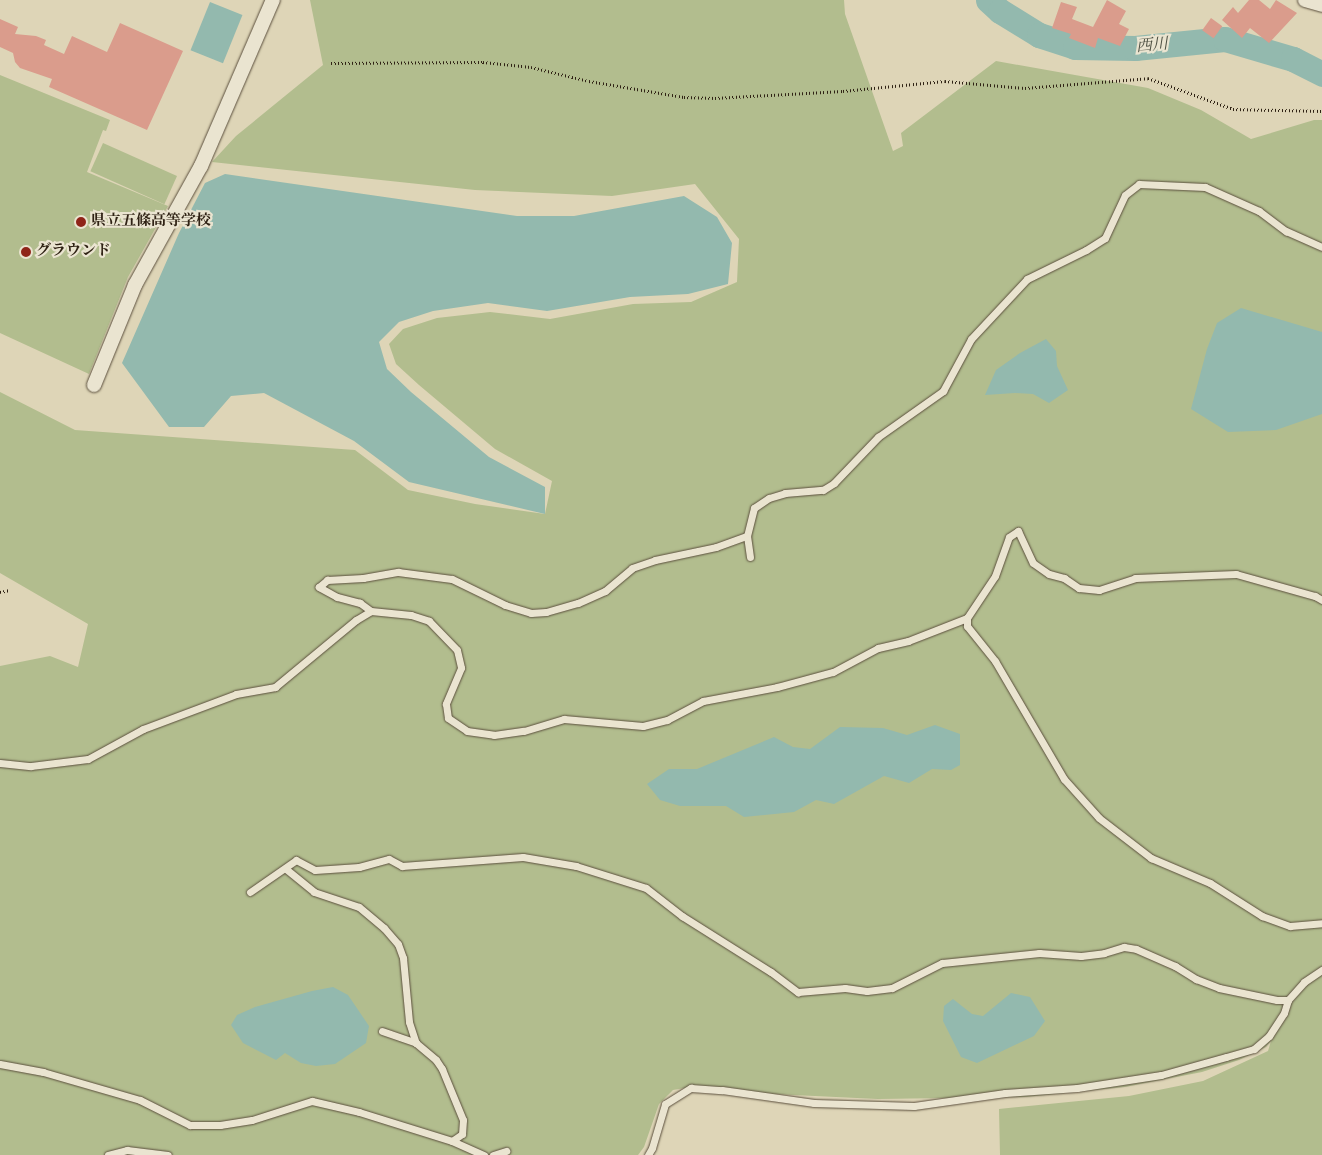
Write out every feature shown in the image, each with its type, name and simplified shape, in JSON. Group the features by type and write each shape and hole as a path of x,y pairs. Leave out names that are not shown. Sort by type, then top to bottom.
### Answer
{"street":[{"path":"94,385 135,285 201,166 273,0"},
{"path":"1305,0 1322,5"}],"lane":[{"path":"750,557 747,536 754,508 769,498 784,493 823,490 834,483 878,437 943,391 971,339 988,318 1006,303 1027,279 1106,238 1125,195 1139,184 1204,187 1259,211 1286,231 1322,247"},
{"path":"1322,600 1315,596 1236,574 1135,578 1098,590 1079,588 1064,578 1049,574 1033,563 1018,531 1009,537 995,576 967,618 967,626 995,662 1064,779 1099,818 1151,858 1210,883 1262,916 1290,926 1322,923"},
{"path":"747,536 716,547 655,560 632,568 605,592 578,603 546,612 531,613 505,605 452,579 398,572 363,578 327,580 319,587 337,597 360,604 371,611 412,614 429,621 457,650 461,668 446,704 448,718 466,731 494,735 524,730 564,719 643,726 667,720 704,701 778,687 833,672 878,648 908,641 967,618"},
{"path":"0,763 31,766 88,759 143,729 236,694 275,687 349,626 371,611"},
{"path":"250,892 286,869 296,860 315,870 359,867 389,859 402,866 523,857 576,866 646,888 675,911 771,972 798,992 845,988 867,991 892,988 942,964 1039,953 1081,956 1104,953 1124,947 1136,949 1176,966 1196,979 1219,988 1277,1000 1288,1000"},
{"path":"286,869 314,892 344,900 359,907 384,928 398,944 403,958 409,1022 416,1044"},
{"path":"648,1155 652,1148 665,1104 691,1088 722,1090 814,1104 914,1106 1005,1093 1077,1088 1161,1075 1254,1049 1269,1036 1284,1013 1288,1000 1304,982 1322,970"},
{"path":"382,1031 416,1044 436,1060 457,1102 463,1120 462,1134 452,1141"},
{"path":"0,1064 43,1072 140,1100 190,1125 220,1125 252,1120 312,1101 359,1112 452,1141 484,1155"},
{"path":"108,1155 127,1150 168,1155"},
{"path":"493,1155 506,1151"}],"path":[{"path":"331,63 483,62 531,68 589,81 684,97 715,98 945,81 1026,88 1148,78 1233,109 1322,111"},
{"path":"0,592 10,590"}],"green space":[{"path":"310,0 844,0 845,14 893,151 903,146 901,133 996,61 1148,88 1201,110 1251,139 1314,120 1322,120 1322,1155 1000,1155 999,1109 1129,1096 1203,1081 1268,1051 1271,1041 1266,1047 1239,1060 1202,1072 1125,1087 1026,1097 878,1099 773,1094 696,1086 673,1090 659,1104 644,1147 638,1155 0,1155 0,666 50,656 78,667 88,624 0,573 0,392 75,430 355,450 408,490 475,504 545,514 552,481 495,449 396,364 389,344 403,329 437,318 490,312 550,319 633,304 691,302 737,282 739,239 695,184 612,196 475,190 212,162 236,136 323,65"},
{"path":"0,75 110,120 106,131 103,130 87,172 168,206 128,277 89,374 0,333"},
{"path":"103,143 177,176 164,204 90,171"}],"water":[{"path":"210,2 242,15 223,63 191,50"},
{"path":"225,174 517,216 574,216 684,196 717,217 732,243 728,284 688,294 630,297 547,311 488,303 433,311 399,322 379,342 387,369 411,392 489,457 545,487 545,514 409,482 354,441 264,393 231,396 204,427 169,427 122,363 179,233 205,183"},
{"path":"1241,308 1322,332 1322,414 1276,430 1228,432 1191,409 1207,349 1217,323"},
{"path":"1046,339 1056,351 1057,366 1068,390 1049,403 1033,394 985,395 996,370 1020,353"},
{"path":"935,725 960,734 960,765 951,770 932,769 909,783 884,776 834,804 816,800 794,812 744,817 726,806 680,806 660,800 647,784 669,769 697,769 774,737 793,747 810,749 840,727 883,728 907,735"},
{"path":"333,987 348,995 369,1026 366,1043 335,1064 316,1066 301,1063 285,1053 276,1060 243,1043 231,1025 237,1015 255,1007"},
{"path":"1011,993 1030,997 1045,1021 1034,1036 977,1063 961,1057 943,1021 944,1006 953,999 972,1014 983,1016"}],"building":[{"path":"1107,0 1126,11 1119,24 1129,29 1120,46 1098,38 1095,48 1069,38 1071,34 1052,28 1061,2 1077,7 1072,19 1093,27"},
{"path":"1249,0 1259,0 1270,9 1276,0 1297,13 1269,43 1250,28 1242,38 1222,20 1233,7 1238,13"},
{"path":"1211,18 1222,26 1214,38 1202,30"},
{"path":"0,19 18,27 15,34 36,36 46,40 44,45 64,54 72,36 107,52 120,23 183,51 147,130 49,87 52,79 20,68 15,62 13,53 0,47"}],"waterway":[{"name":"西川","path":"988,0 1000,11 1039,35 1075,47 1135,48 1225,39 1293,59 1322,74"}],"place":[{"name":"県立五條高等学校","path":"81,222"},
{"name":"グラウンド","path":"26,252"}]}
